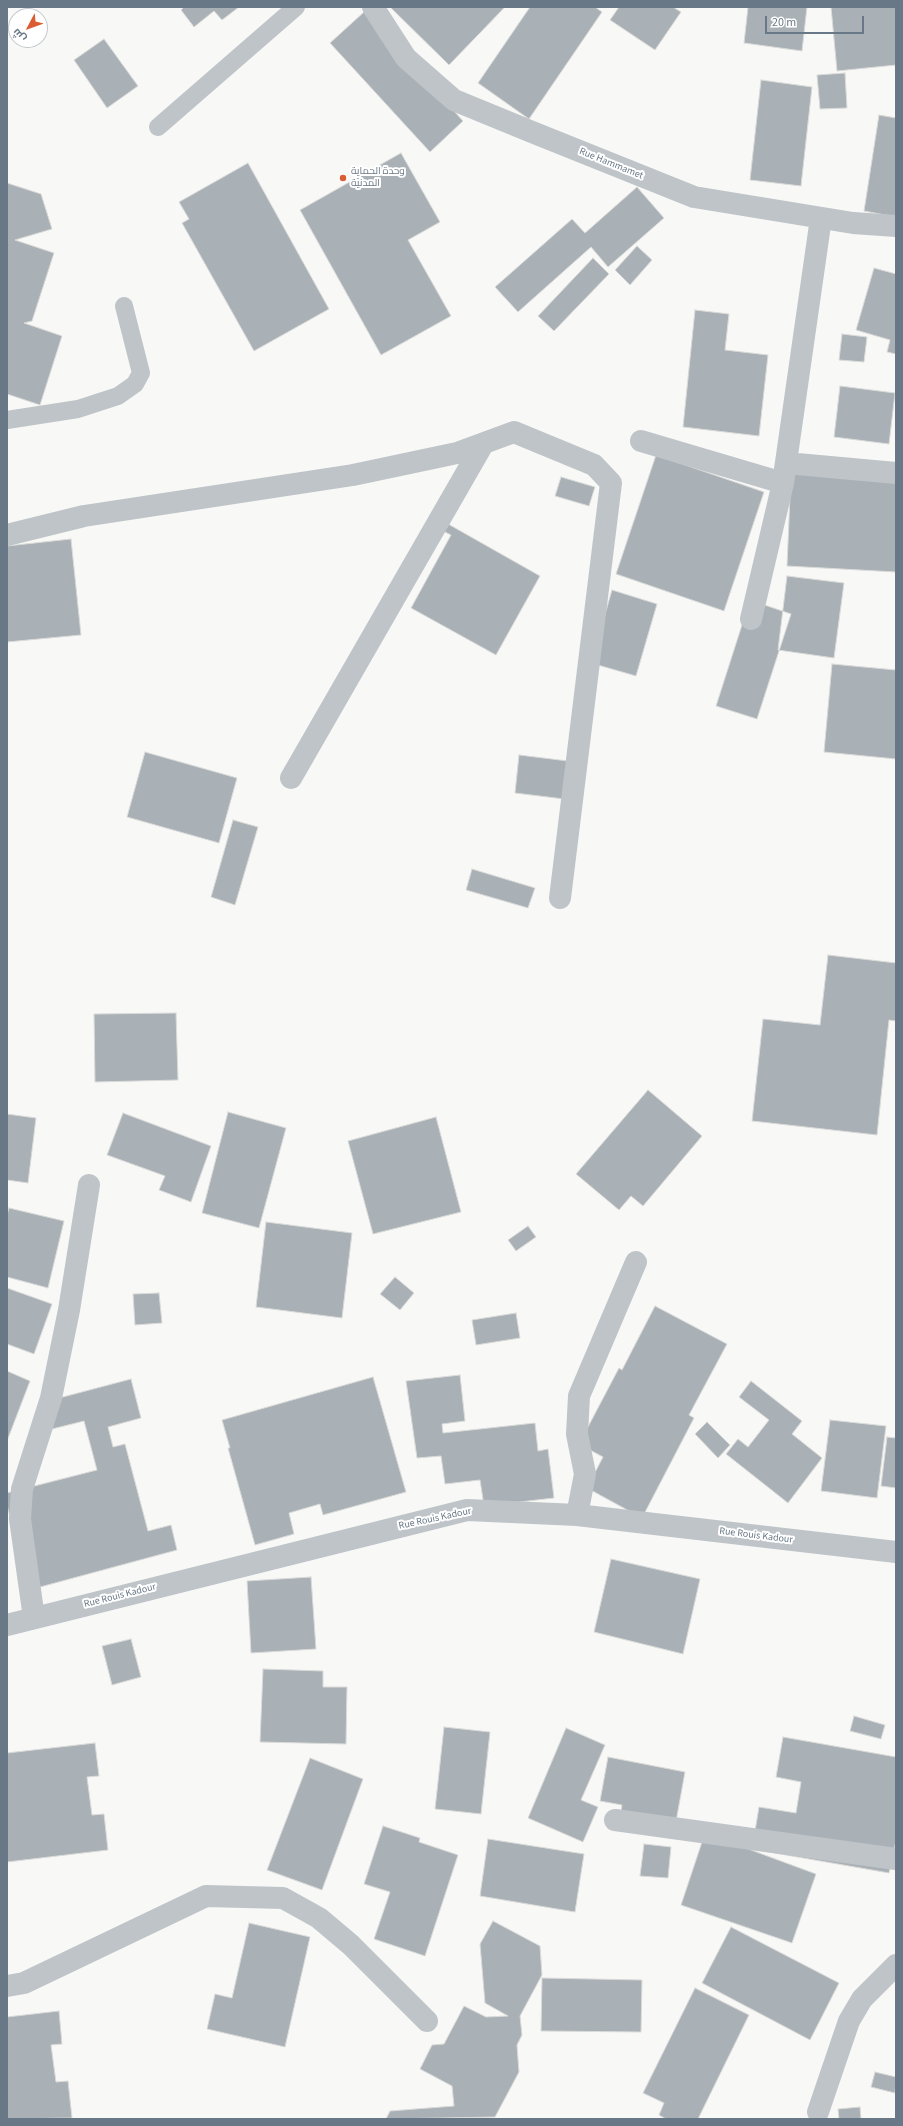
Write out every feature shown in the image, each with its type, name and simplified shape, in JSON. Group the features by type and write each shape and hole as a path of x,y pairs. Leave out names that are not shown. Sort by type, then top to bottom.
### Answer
{"street":[{"name":"Rue Hammamet","path":"373,7 406,58 454,100 694,197 853,223 896,226"},
{"path":"751,619 785,473 821,218"},
{"path":"7,535 84,516 353,475 457,453 514,432 594,465 611,483 560,898"},
{"path":"641,441 785,473 896,473"},
{"path":"292,778 483,444"},
{"path":"34,1618 20,1519 22,1489 50,1398 69,1310 90,1185"},
{"path":"578,1515 585,1474 577,1434 579,1396 636,1262"},
{"name":"Rue Rouis Kadour","path":"7,1625 468,1510 578,1515 896,1552"},
{"path":"615,1820 896,1859"},
{"path":"7,1986 24,1983 206,1896 283,1898 319,1918 351,1945 427,2021"},
{"path":"818,2112 849,2020 862,1999 896,1965"}],"lane":[{"path":"158,127 296,7"},
{"path":"7,420 78,409 118,396 135,384 141,373 124,306"}],"building":[{"path":"184,7 239,7 222,20 214,11 194,27 181,10"},
{"path":"390,7 505,7 449,65"},
{"path":"530,7 595,7 602,12 529,119 478,83"},
{"path":"619,7 673,7 681,12 655,50 610,20"},
{"path":"748,7 807,7 802,51 744,43"},
{"path":"831,7 896,7 896,65 837,71"},
{"path":"364,12 463,121 430,152 330,43"},
{"path":"104,39 138,86 107,108 74,60"},
{"path":"845,73 847,108 820,109 817,75"},
{"path":"761,80 812,87 801,186 750,180"},
{"path":"879,115 896,118 896,217 864,211"},
{"path":"401,153 440,222 408,240 451,316 381,355 300,210"},
{"path":"248,163 329,309 254,351 182,223 189,219 179,202"},
{"path":"7,183 41,194 52,229 15,240 54,253 32,321 24,323 62,336 40,405 7,394"},
{"path":"637,187 664,218 608,267 591,247 518,312 495,287 572,219 585,233"},
{"path":"637,246 652,260 630,285 615,270"},
{"path":"593,258 609,274 554,331 538,316"},
{"path":"874,268 896,274 896,354 887,352 890,340 856,330"},
{"path":"695,310 729,314 725,350 768,355 759,436 683,427"},
{"path":"842,334 867,337 864,362 839,360"},
{"path":"840,386 895,393 889,444 834,437"},
{"path":"656,455 764,492 724,611 616,574"},
{"path":"791,473 896,478 896,572 787,566"},
{"path":"561,477 595,487 589,506 555,496"},
{"path":"441,520 540,576 496,655 411,608 451,535 437,528"},
{"path":"71,539 81,635 7,642 7,546"},
{"path":"787,576 844,583 834,658 778,650"},
{"path":"612,590 657,604 636,676 591,663"},
{"path":"750,600 791,614 757,719 716,706"},
{"path":"832,664 896,670 896,759 824,752"},
{"path":"145,752 237,778 219,843 127,817"},
{"path":"519,755 568,761 564,799 515,793"},
{"path":"233,820 258,827 235,905 211,897"},
{"path":"472,869 535,888 528,908 466,890"},
{"path":"828,955 896,963 896,1021 889,1020 877,1135 752,1121 763,1019 820,1025"},
{"path":"176,1013 178,1080 95,1082 94,1014"},
{"path":"648,1090 702,1136 643,1206 631,1196 619,1210 576,1174"},
{"path":"228,1112 286,1128 259,1228 202,1213"},
{"path":"123,1113 211,1146 191,1202 159,1190 165,1176 107,1155"},
{"path":"7,1114 36,1118 28,1183 7,1180"},
{"path":"436,1117 461,1212 373,1234 348,1141"},
{"path":"9,1208 64,1221 48,1288 7,1277 7,1215"},
{"path":"266,1222 352,1233 342,1318 256,1307"},
{"path":"528,1226 536,1237 516,1251 508,1240"},
{"path":"395,1277 414,1293 400,1310 380,1294"},
{"path":"7,1288 52,1304 34,1354 7,1344"},
{"path":"159,1293 162,1323 135,1325 133,1294"},
{"path":"655,1306 727,1344 689,1415 694,1418 642,1518 587,1488 603,1457 579,1444 619,1368 622,1370"},
{"path":"516,1313 520,1338 476,1345 472,1320"},
{"path":"7,1371 30,1381 7,1441"},
{"path":"460,1375 465,1421 442,1424 443,1433 535,1423 538,1451 548,1449 554,1498 484,1506 480,1480 445,1484 441,1456 417,1458 406,1381"},
{"path":"373,1377 406,1492 323,1515 320,1504 289,1513 294,1534 255,1545 228,1448 230,1448 222,1420"},
{"path":"131,1379 141,1418 108,1427 113,1447 125,1444 148,1531 171,1525 177,1550 29,1590 7,1505 7,1493 97,1470 84,1421 52,1429 44,1402"},
{"path":"751,1381 802,1421 792,1434 822,1458 788,1503 726,1454 738,1439 748,1447 769,1420 739,1397"},
{"path":"830,1420 886,1426 877,1498 821,1491"},
{"path":"707,1422 730,1445 718,1458 695,1434"},
{"path":"887,1437 896,1438 896,1488 881,1486"},
{"path":"611,1559 700,1579 683,1654 594,1632"},
{"path":"311,1577 316,1649 251,1653 247,1581"},
{"path":"131,1639 141,1677 112,1685 102,1646"},
{"path":"263,1669 323,1671 323,1687 347,1687 346,1744 260,1742"},
{"path":"854,1716 885,1725 881,1739 850,1731"},
{"path":"444,1727 490,1732 481,1814 435,1809"},
{"path":"566,1728 605,1745 581,1800 598,1807 583,1842 528,1818"},
{"path":"783,1737 896,1757 896,1841 889,1873 752,1849 759,1807 796,1813 801,1782 776,1777"},
{"path":"95,1743 99,1776 87,1777 92,1815 104,1814 108,1850 7,1862 7,1753"},
{"path":"608,1757 685,1772 673,1838 618,1829 622,1805 600,1801"},
{"path":"310,1758 363,1779 322,1890 267,1870"},
{"path":"383,1826 420,1838 419,1842 458,1855 425,1956 374,1939 390,1892 364,1884"},
{"path":"705,1833 816,1874 792,1943 681,1905"},
{"path":"488,1839 584,1854 575,1912 480,1896"},
{"path":"644,1844 671,1847 668,1878 640,1876"},
{"path":"493,1921 540,1946 542,1975 520,2016 522,2035 517,2045 519,2072 495,2117 386,2119 390,2111 454,2106 452,2086 420,2069 432,2045 444,2044 464,2006 486,2017 508,2016 485,2003 480,1944"},
{"path":"249,1923 310,1937 285,2047 207,2029 215,1994 232,1998"},
{"path":"731,1927 839,1983 810,2040 702,1983"},
{"path":"542,1978 642,1980 641,2032 541,2031"},
{"path":"695,1988 749,2015 698,2119 666,2119 659,2115 664,2103 643,2093"},
{"path":"59,2011 62,2044 51,2045 56,2082 68,2081 72,2118 7,2119 7,2017"},
{"path":"875,2072 896,2077 895,2093 871,2087"},
{"path":"860,2107 861,2119 839,2119 838,2109"}],"place":[{"name":"وحدة الحماية المدنية","path":"343,178"}]}
